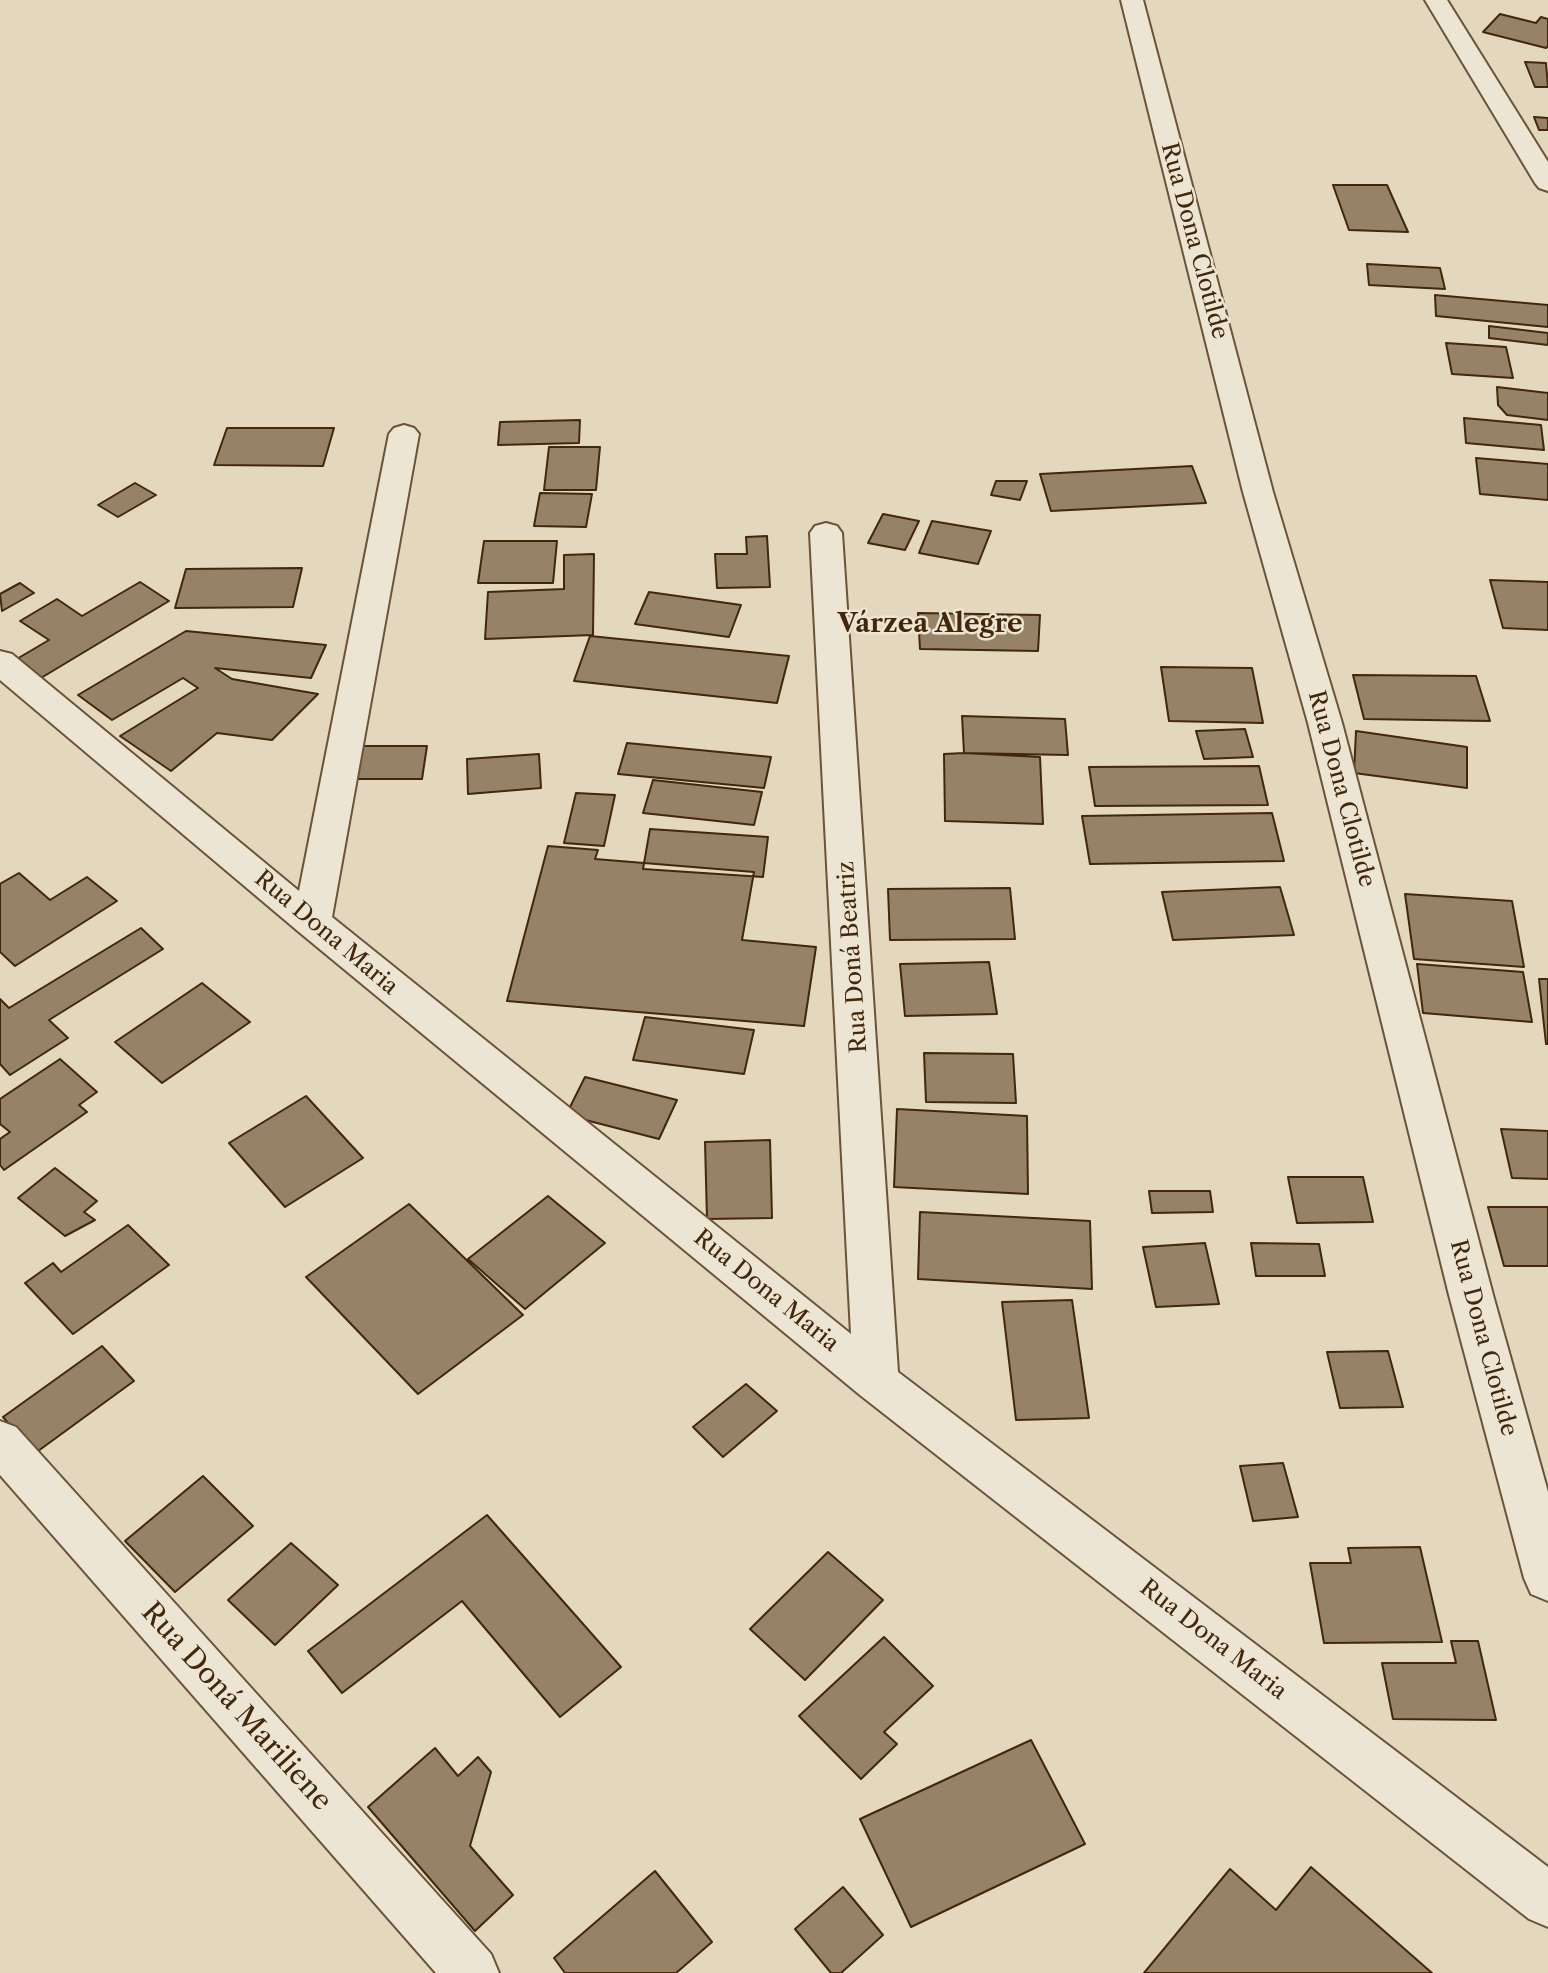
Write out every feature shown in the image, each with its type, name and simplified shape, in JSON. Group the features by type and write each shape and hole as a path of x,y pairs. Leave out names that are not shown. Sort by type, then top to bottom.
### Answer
{"street":[{"name":"Rua Dona Clotilde","path":"1132,0 1258,492 1325,723 1471,1295 1548,1578"},
{"path":"1436,0 1548,183"},
{"path":"312,922 404,434"},
{"name":"Rua Doná Beatriz","path":"826,533 876,1381"},
{"name":"Rua Dona Maria","path":"0,662 312,922 876,1381 1548,1900"},
{"name":"Rua Doná Mariliene","path":"0,1442 472,1973"}],"building":[{"path":"1500,14 1536,23 1541,17 1548,19 1548,46 1546,48 1483,32"},
{"path":"1525,62 1546,63 1548,87 1535,87"},
{"path":"1534,117 1548,118 1548,130 1539,130"},
{"path":"1333,185 1387,185 1408,232 1349,230"},
{"path":"1367,264 1440,268 1445,289 1369,285"},
{"path":"1435,295 1548,305 1548,327 1436,316"},
{"path":"1489,326 1548,333 1548,345 1489,338"},
{"path":"1446,343 1506,347 1513,378 1452,374"},
{"path":"1497,387 1548,393 1548,420 1507,415 1498,405"},
{"path":"1464,418 1541,425 1544,450 1466,443"},
{"path":"580,420 579,443 498,445 500,422"},
{"path":"227,428 334,428 323,466 214,465"},
{"path":"549,447 600,447 596,490 544,490"},
{"path":"1476,458 1548,464 1548,500 1480,494"},
{"path":"1192,466 1206,503 1051,511 1040,474"},
{"path":"996,481 1027,481 1020,500 991,495"},
{"path":"135,483 156,495 118,517 98,505"},
{"path":"540,493 592,494 586,527 534,526"},
{"path":"883,514 919,521 905,550 868,543"},
{"path":"932,521 991,531 978,564 919,553"},
{"path":"767,536 770,587 717,588 715,554 747,554 746,537"},
{"path":"484,541 557,541 553,583 478,583"},
{"path":"594,554 593,635 485,639 488,592 564,589 564,555"},
{"path":"302,568 293,607 175,608 186,569"},
{"path":"1490,580 1548,582 1548,630 1503,628"},
{"path":"140,582 169,601 36,681 10,663 49,640 20,621 57,599 82,616"},
{"path":"20,583 34,593 2,611 0,594"},
{"path":"649,592 741,605 729,637 635,624"},
{"path":"918,613 1040,615 1038,651 920,649"},
{"path":"186,631 326,645 311,678 215,668 232,679 318,694 272,740 217,733 171,771 120,736 198,688 183,678 112,720 78,695"},
{"path":"590,636 789,656 777,703 574,681"},
{"path":"1161,667 1252,668 1263,723 1169,721"},
{"path":"1353,675 1476,676 1490,721 1364,719"},
{"path":"962,716 1065,719 1068,755 964,753"},
{"path":"1245,729 1253,757 1204,759 1196,731"},
{"path":"1356,731 1467,747 1467,788 1354,773"},
{"path":"627,743 771,757 764,788 618,774"},
{"path":"363,746 427,746 422,779 356,779"},
{"path":"539,754 541,788 468,794 467,759"},
{"path":"944,754 1040,757 1043,824 945,821"},
{"path":"1259,766 1268,805 1095,806 1089,767"},
{"path":"653,780 762,792 754,825 643,813"},
{"path":"576,793 615,795 604,846 564,843"},
{"path":"1272,813 1284,861 1090,864 1082,816"},
{"path":"650,829 768,837 763,877 643,869"},
{"path":"548,846 598,850 595,859 754,872 742,940 816,947 804,1026 507,1001"},
{"path":"19,873 50,900 87,877 117,901 15,966 0,952 0,884"},
{"path":"1280,887 1294,935 1173,940 1162,892"},
{"path":"1010,888 1015,939 890,940 888,889"},
{"path":"1405,894 1512,901 1524,967 1414,959"},
{"path":"141,928 163,949 49,1020 68,1038 10,1075 0,1064 0,999 9,1008"},
{"path":"989,962 997,1014 905,1016 900,964"},
{"path":"1417,964 1523,972 1532,1022 1423,1013"},
{"path":"1539,979 1548,979 1548,1044 1546,1044"},
{"path":"202,983 250,1022 162,1083 115,1042"},
{"path":"645,1017 754,1030 744,1074 633,1060"},
{"path":"924,1053 1013,1054 1016,1103 926,1102"},
{"path":"60,1059 97,1092 79,1105 87,1112 4,1170 0,1165 0,1139 10,1132 0,1124 0,1099"},
{"path":"585,1077 677,1100 659,1139 566,1115"},
{"path":"306,1096 363,1158 285,1207 229,1143"},
{"path":"897,1109 1027,1116 1028,1194 894,1187"},
{"path":"1501,1129 1548,1131 1548,1179 1512,1178"},
{"path":"770,1140 772,1218 707,1219 705,1142"},
{"path":"55,1168 97,1201 84,1212 95,1220 65,1236 18,1198"},
{"path":"1288,1177 1363,1177 1373,1222 1297,1223"},
{"path":"1149,1191 1210,1191 1213,1212 1152,1213"},
{"path":"548,1196 605,1243 525,1309 468,1259"},
{"path":"409,1204 523,1315 418,1394 306,1277"},
{"path":"1488,1207 1548,1207 1548,1266 1504,1266"},
{"path":"920,1212 1090,1221 1092,1289 918,1279"},
{"path":"128,1225 169,1265 73,1334 25,1283 53,1263 61,1272"},
{"path":"1205,1243 1219,1304 1156,1307 1143,1247"},
{"path":"1251,1243 1319,1244 1325,1276 1256,1276"},
{"path":"1072,1300 1089,1418 1016,1420 1002,1302"},
{"path":"102,1346 134,1381 34,1454 3,1417"},
{"path":"1388,1351 1403,1407 1340,1408 1327,1352"},
{"path":"746,1384 777,1411 723,1457 693,1427"},
{"path":"1283,1463 1298,1517 1253,1521 1240,1466"},
{"path":"203,1476 253,1526 175,1592 125,1541"},
{"path":"487,1515 621,1667 560,1717 462,1601 342,1693 308,1651"},
{"path":"291,1543 338,1585 275,1645 228,1600"},
{"path":"1420,1547 1442,1642 1324,1643 1310,1563 1351,1563 1348,1548"},
{"path":"828,1552 883,1600 805,1680 750,1629"},
{"path":"884,1637 933,1686 884,1732 897,1744 861,1779 799,1716"},
{"path":"1451,1641 1478,1641 1496,1720 1393,1719 1382,1663 1456,1663"},
{"path":"1031,1740 1085,1844 911,1927 860,1819"},
{"path":"435,1748 458,1776 478,1757 491,1772 470,1846 513,1895 475,1931 368,1807"},
{"path":"1311,1867 1432,1973 1144,1973 1230,1869 1276,1910"},
{"path":"655,1871 712,1942 676,1973 565,1973 554,1958"},
{"path":"843,1887 883,1935 841,1973 831,1973 795,1929"}],"district":[{"name":"Várzea Alegre","path":"930,624"}]}
